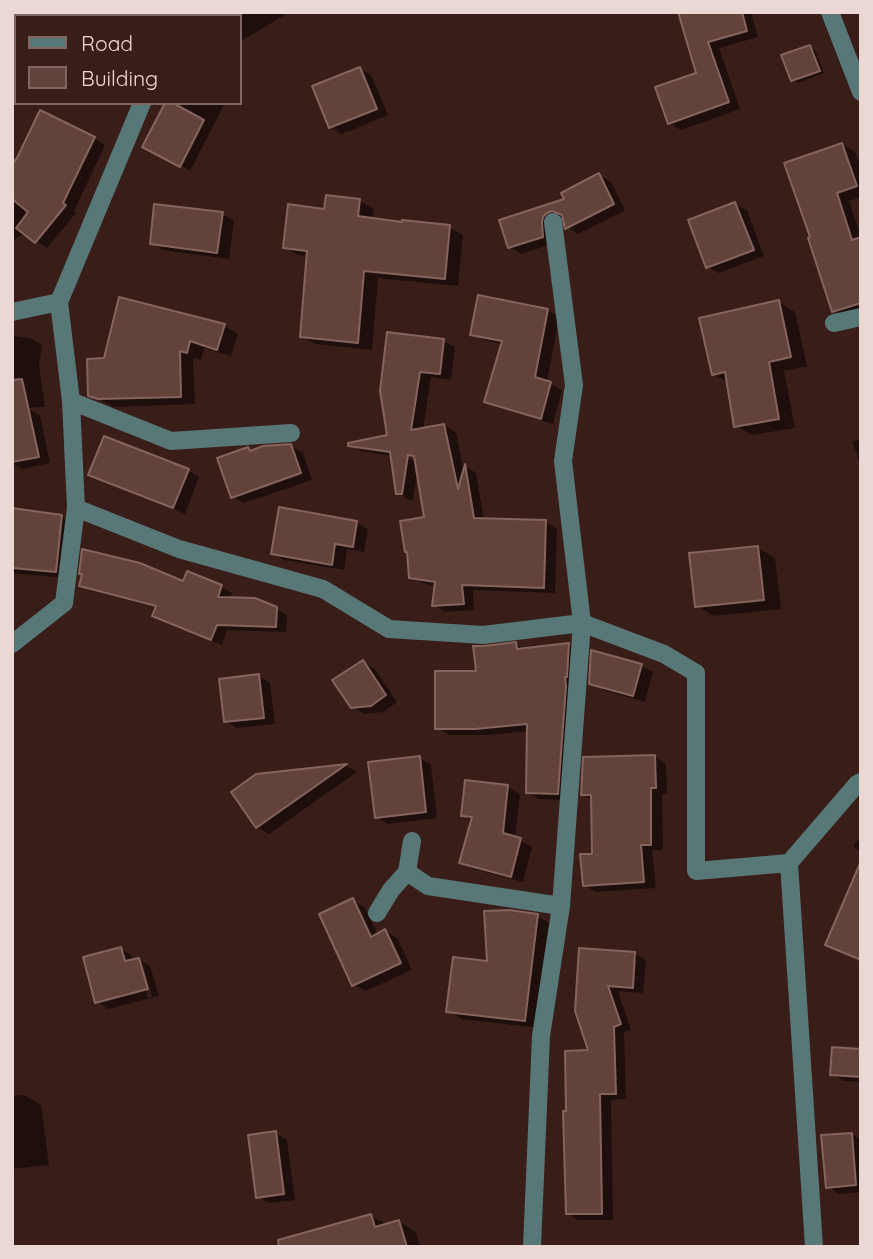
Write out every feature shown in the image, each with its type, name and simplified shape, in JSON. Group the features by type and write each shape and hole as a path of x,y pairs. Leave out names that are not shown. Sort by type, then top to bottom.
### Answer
{"street":[{"path":"830,12 861,92"},
{"path":"12,644 64,603 76,508 71,401 59,302 141,105"},
{"path":"532,1247 541,1035 561,906 582,623 563,461 574,385 553,222"},
{"path":"12,312 59,302"},
{"path":"834,323 861,317"},
{"path":"71,401 171,441 291,433"},
{"path":"76,508 179,549 323,589 389,629 483,635 582,623 664,654 696,673 696,871 789,863 861,782"},
{"path":"377,913 391,890 407,872 412,841"},
{"path":"789,863 814,1247"},
{"path":"407,872 428,886 561,906"}],"building":[{"path":"678,12 742,12 747,31 708,42 729,102 668,124 655,87 696,73"},
{"path":"810,45 820,71 791,81 781,55"},
{"path":"360,67 377,109 329,128 312,86"},
{"path":"164,105 177,105 204,120 180,167 142,147"},
{"path":"40,110 95,137 63,203 66,205 35,243 16,228 28,212 12,199 12,164"},
{"path":"842,143 857,186 837,193 852,240 861,237 861,303 832,312 784,163"},
{"path":"599,173 614,204 565,229 562,215 552,211 547,213 542,223 543,237 508,248 499,220 564,199 561,193"},
{"path":"326,195 360,199 358,216 450,225 445,279 364,271 358,343 300,337 307,251 283,248 288,204 324,209"},
{"path":"735,202 754,250 706,268 688,220"},
{"path":"154,204 223,212 217,253 150,244"},
{"path":"478,295 548,309 535,377 551,382 541,419 484,402 502,341 470,335"},
{"path":"119,297 225,324 217,350 190,341 187,353 180,351 181,397 98,399 88,396 87,359 104,358"},
{"path":"779,300 791,357 769,362 779,419 734,427 725,372 712,375 699,318"},
{"path":"387,332 444,339 440,374 420,372 411,430 444,424 458,489 465,464 474,518 546,520 544,588 462,585 464,604 432,606 435,582 409,578 400,521 424,517 414,456 408,455 402,494 396,494 390,452 348,446 348,443 387,435 380,391"},
{"path":"22,379 39,457 12,462 12,380"},
{"path":"104,436 189,469 173,508 88,475"},
{"path":"291,444 301,473 231,498 217,458 248,447 250,451 263,446"},
{"path":"279,507 357,521 353,547 335,544 332,565 271,554"},
{"path":"12,508 62,515 56,572 12,568"},
{"path":"758,546 764,600 695,607 689,553"},
{"path":"82,549 140,563 183,581 187,571 222,585 218,597 255,598 277,607 276,627 217,625 211,640 152,616 156,606 79,586"},
{"path":"516,642 517,649 569,643 558,794 526,793 527,724 475,729 435,729 435,671 476,671 473,646"},
{"path":"591,650 642,664 633,696 589,684"},
{"path":"363,660 386,695 371,706 351,708 332,680"},
{"path":"259,674 264,718 224,722 219,679"},
{"path":"655,755 656,788 651,788 651,845 641,845 644,882 583,886 580,854 592,854 591,795 581,795 583,757"},
{"path":"420,756 426,812 375,818 368,762"},
{"path":"347,764 256,828 231,792 256,774"},
{"path":"465,780 508,785 503,833 521,838 511,877 459,863 472,817 461,816"},
{"path":"861,861 861,960 825,945"},
{"path":"353,898 371,937 385,929 401,963 352,986 319,914"},
{"path":"509,910 538,914 525,1021 446,1012 453,957 487,961 484,911"},
{"path":"121,947 125,961 139,958 148,989 95,1003 83,957"},
{"path":"579,948 635,952 633,988 608,986 621,1024 614,1027 616,1094 600,1094 602,1214 566,1214 563,1111 566,1111 565,1051 588,1050 575,1011"},
{"path":"832,1047 861,1049 861,1077 830,1075"},
{"path":"276,1131 284,1194 256,1198 248,1135"},
{"path":"852,1133 856,1185 826,1188 821,1135"},
{"path":"371,1214 375,1227 399,1220 407,1247 279,1247 278,1240"}]}
